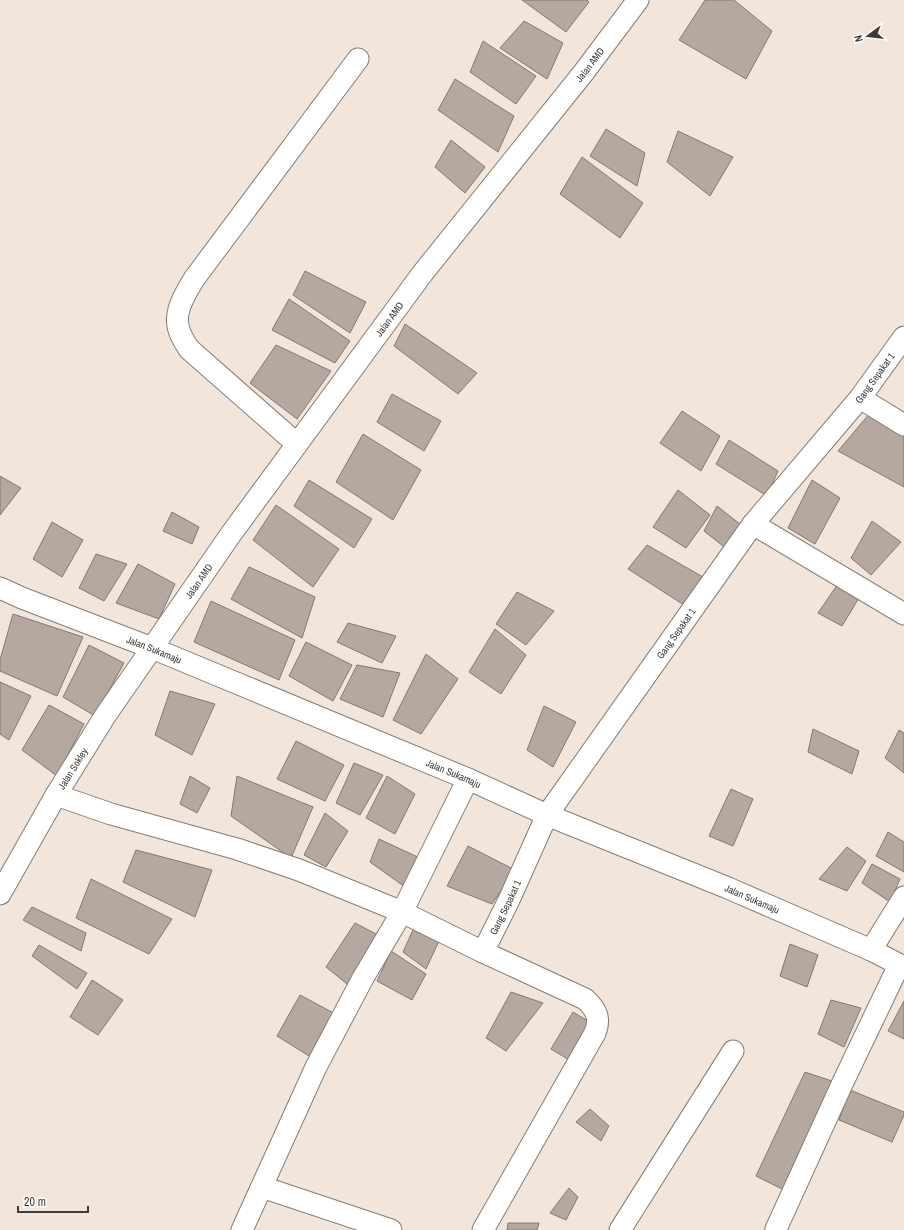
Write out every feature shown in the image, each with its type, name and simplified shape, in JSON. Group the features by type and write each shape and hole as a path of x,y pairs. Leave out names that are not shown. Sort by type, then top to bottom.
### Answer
{"street":[{"name":"Jalan AMD","path":"152,648 231,534 422,274 584,72 638,0"},
{"path":"297,444 189,349 180,335 178,326 178,312 181,299 194,279 358,60"},
{"name":"Gang Sepakat 1","path":"483,952 509,900 547,815 753,524 860,398 904,337"},
{"path":"860,398 904,425"},
{"path":"753,524 904,614"},
{"name":"Jalan Sukamaju","path":"0,588 22,598 152,648 468,779 547,815 728,888 871,950 901,966"},
{"name":"Jalan Sokley","path":"0,894 56,795 105,716 152,648"},
{"path":"242,1230 316,1066 402,912 468,779"},
{"path":"56,795 111,814 190,835 299,870 402,912 483,952 585,999 595,1009 598,1016 595,1033 483,1230"},
{"path":"871,950 904,897"},
{"path":"776,1229 843,1082 901,966"},
{"path":"620,1230 733,1051"},
{"path":"262,1187 391,1230"}],"building":[{"path":"522,0 587,0 589,2 566,32"},
{"path":"705,0 734,0 772,31 746,79 679,40"},
{"path":"524,21 563,43 547,79 500,48"},
{"path":"483,41 536,76 516,104 470,72"},
{"path":"455,79 514,116 498,152 438,110"},
{"path":"606,129 645,153 637,186 590,156"},
{"path":"678,131 733,157 710,196 667,162"},
{"path":"451,140 485,167 465,193 435,167"},
{"path":"582,157 643,203 620,238 560,194"},
{"path":"305,271 366,302 350,333 293,295"},
{"path":"289,299 350,341 335,363 272,330"},
{"path":"405,324 477,373 458,394 394,346"},
{"path":"276,345 331,371 297,419 250,383"},
{"path":"392,394 441,421 424,451 377,422"},
{"path":"682,411 720,436 701,471 660,443"},
{"path":"870,413 904,433 904,487 838,451"},
{"path":"363,434 421,470 393,520 336,482"},
{"path":"729,440 778,471 767,496 716,464"},
{"path":"0,476 21,488 0,515"},
{"path":"309,480 372,519 354,548 294,506"},
{"path":"812,480 840,498 815,544 788,528"},
{"path":"678,490 710,515 686,548 653,527"},
{"path":"276,505 339,549 313,587 253,540"},
{"path":"717,506 745,528 728,550 704,531"},
{"path":"172,512 199,527 192,544 163,531"},
{"path":"872,521 901,542 871,575 851,558"},
{"path":"52,522 83,540 62,577 33,559"},
{"path":"647,545 703,577 684,605 628,569"},
{"path":"96,554 127,564 104,601 79,588"},
{"path":"138,564 175,584 159,619 116,603"},
{"path":"249,567 315,597 302,638 231,599"},
{"path":"840,581 862,593 842,626 818,613"},
{"path":"517,592 554,611 526,645 496,624"},
{"path":"211,601 295,640 279,680 194,642"},
{"path":"13,614 83,637 57,696 0,671 0,660"},
{"path":"348,623 396,636 382,663 337,642"},
{"path":"495,629 526,655 501,694 469,672"},
{"path":"306,642 352,665 333,701 289,676"},
{"path":"89,645 124,663 95,716 63,697"},
{"path":"426,654 458,679 421,734 393,720"},
{"path":"357,665 400,673 383,717 340,699"},
{"path":"0,682 31,696 9,740 0,734"},
{"path":"170,691 215,704 192,755 155,735"},
{"path":"49,705 84,724 57,776 22,750"},
{"path":"544,706 576,722 553,767 527,750"},
{"path":"813,729 859,751 852,774 808,752"},
{"path":"899,730 904,733 904,773 885,758"},
{"path":"296,741 344,765 325,801 277,779"},
{"path":"354,763 383,775 360,815 336,803"},
{"path":"190,776 210,788 197,813 180,804"},
{"path":"237,776 313,807 291,858 231,816"},
{"path":"387,776 415,794 395,834 366,818"},
{"path":"731,789 753,799 733,846 709,836"},
{"path":"325,813 348,831 326,867 304,855"},
{"path":"888,832 904,842 904,872 876,856"},
{"path":"379,839 422,859 405,887 370,862"},
{"path":"468,846 515,870 492,904 447,886"},
{"path":"847,847 866,861 847,891 819,879"},
{"path":"136,850 212,870 195,917 123,882"},
{"path":"872,864 900,879 890,902 862,883"},
{"path":"91,879 172,919 149,954 76,918"},
{"path":"32,907 86,933 81,951 23,920"},
{"path":"355,923 382,937 352,988 326,967"},
{"path":"413,930 439,941 426,969 403,952"},
{"path":"790,944 818,955 807,987 780,976"},
{"path":"39,945 87,973 77,989 32,956"},
{"path":"391,951 426,974 412,1000 377,981"},
{"path":"92,980 123,1000 98,1035 70,1017"},
{"path":"511,992 543,1003 506,1051 486,1038"},
{"path":"300,995 339,1016 314,1059 277,1036"},
{"path":"831,1000 861,1008 844,1047 818,1034"},
{"path":"904,1001 904,1039 888,1031"},
{"path":"573,1012 593,1024 571,1061 551,1049"},
{"path":"805,1072 835,1082 784,1190 756,1176"},
{"path":"850,1090 904,1112 892,1142 839,1120"},
{"path":"590,1109 609,1126 601,1141 576,1122"},
{"path":"569,1188 578,1197 566,1220 550,1213"},
{"path":"508,1223 539,1223 537,1230 507,1230"}]}
